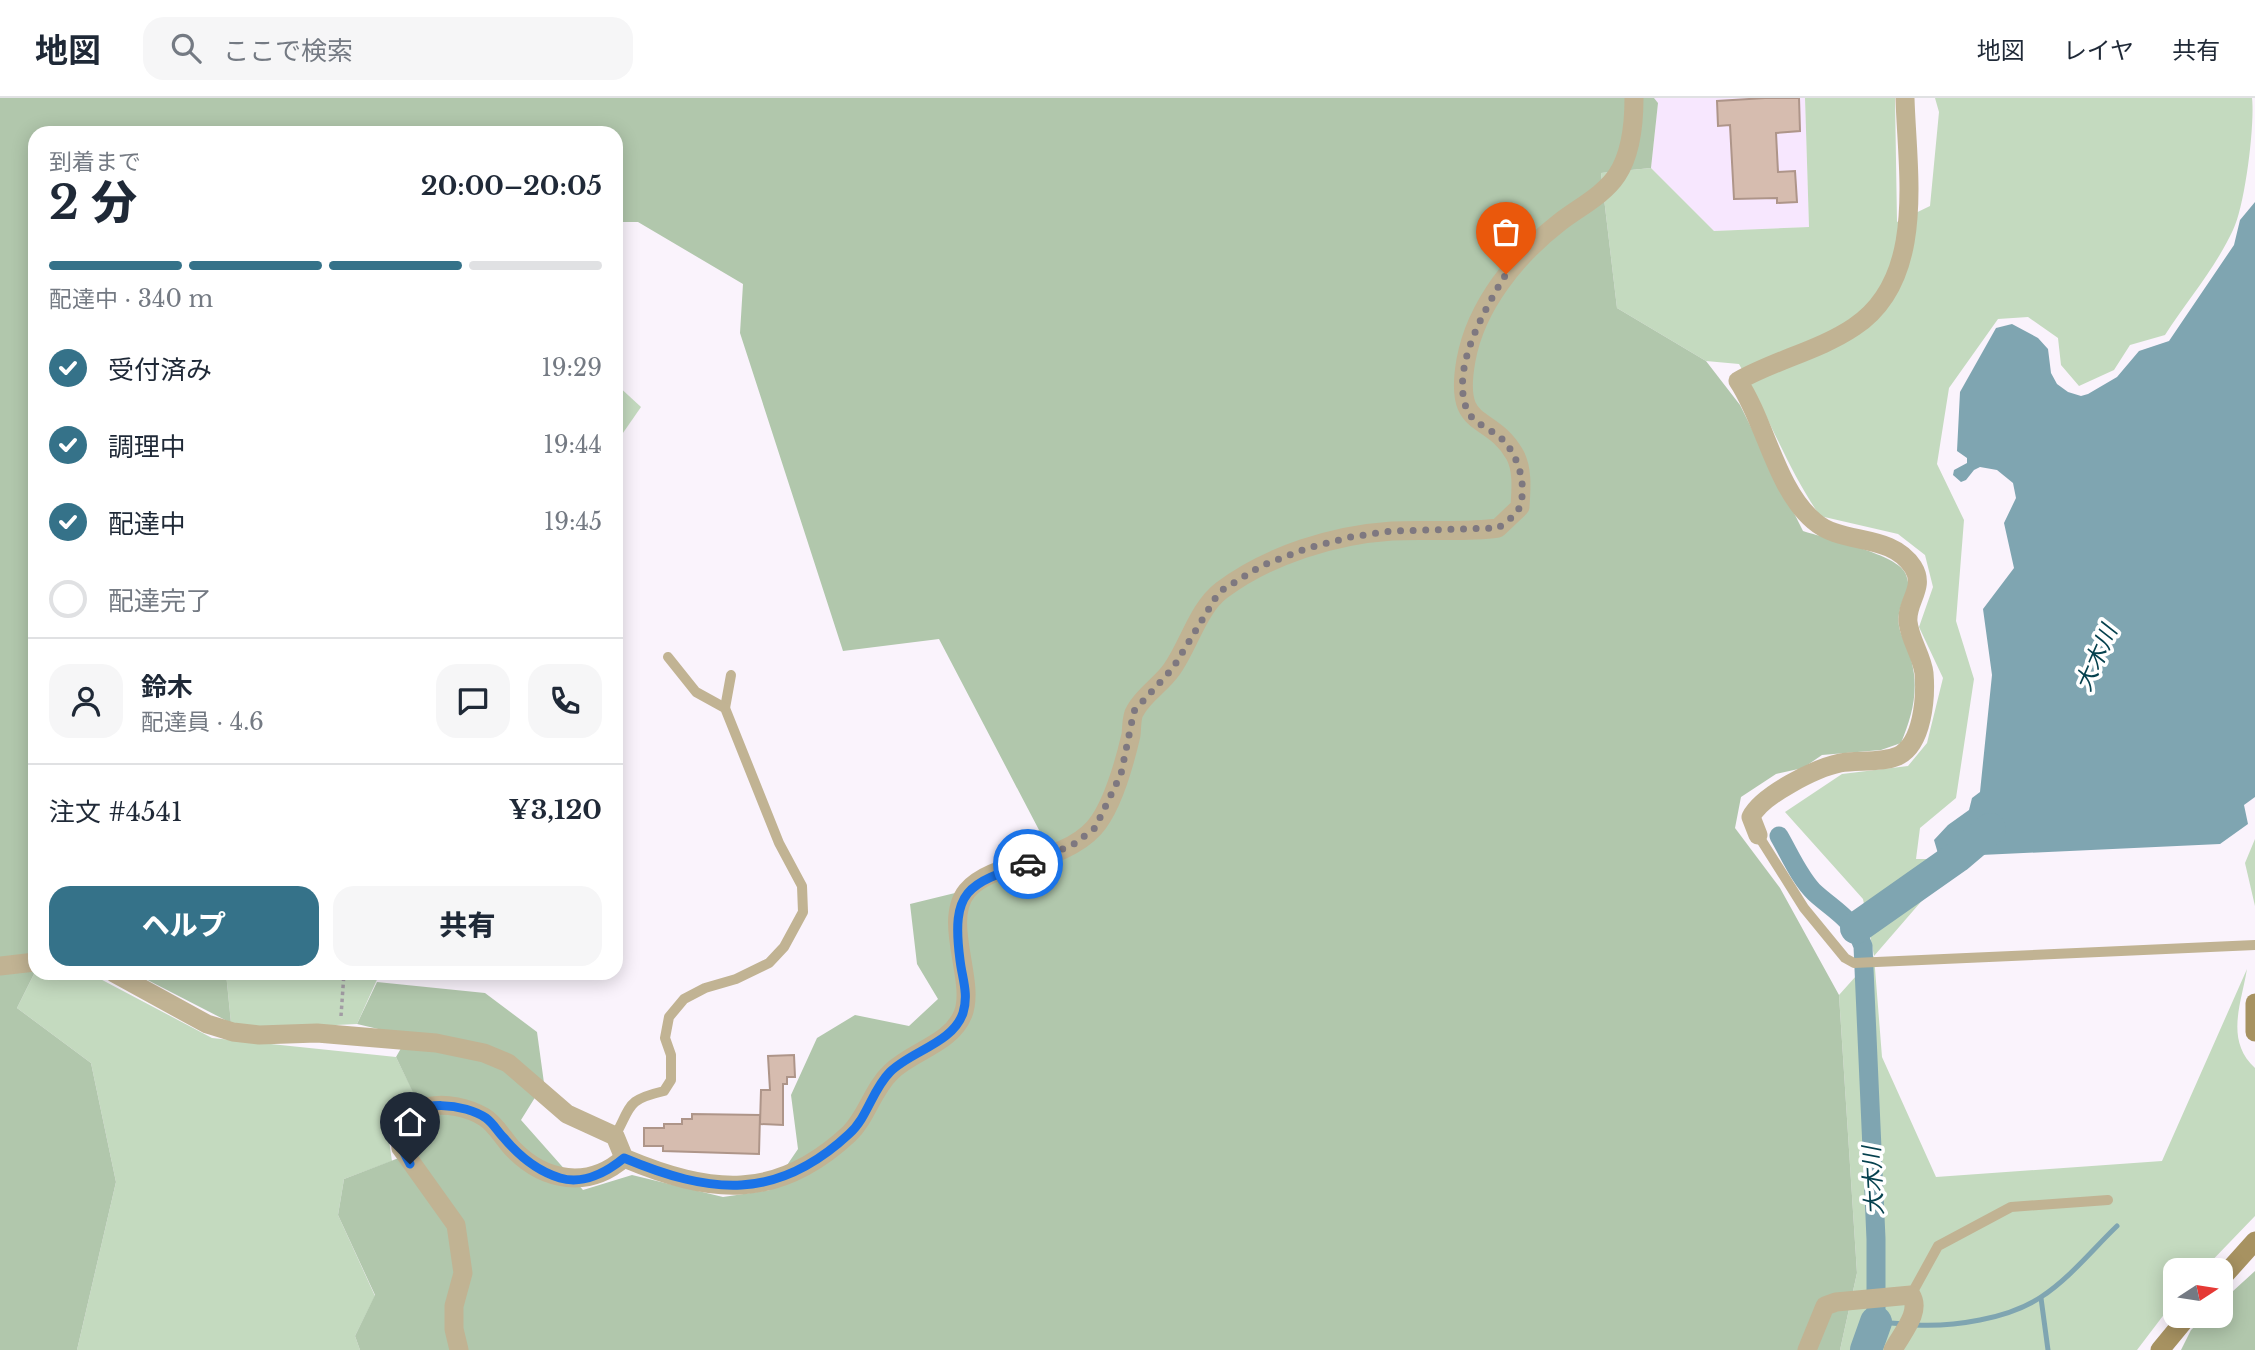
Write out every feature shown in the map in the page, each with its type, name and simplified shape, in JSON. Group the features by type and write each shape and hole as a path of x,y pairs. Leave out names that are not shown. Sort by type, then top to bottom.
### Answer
{"main road":[{"path":"2255,1003 2255,1031"},
{"path":"2233,1266 2255,1241"},
{"path":"2160,1350 2178,1328"}],"street":[{"path":"127,980 207,1024 233,1032 259,1035 340,1035 436,1044 485,1053 508,1063 567,1114 615,1136 624,1158 693,1181 735,1186 772,1182 818,1156 850,1133 890,1072 950,1033 963,1014 966,992 959,960 959,916 965,893 984,878 1041,860 1074,844 1095,828 1121,774 1134,711 1173,668 1219,592 1261,566 1308,548 1391,531 1498,528 1511,519 1520,507 1522,482 1516,456 1503,439 1468,412 1465,398 1466,358 1482,315 1506,274 1543,236 1605,188 1617,174 1627,152 1634,118 1634,98"},
{"path":"1758,835 1751,817 1756,807 1773,792 1837,764 1897,757 1916,738 1924,670 1916,654 1908,623 1908,608 1918,590 1917,577 1911,565 1889,545 1815,523 1790,492 1761,421 1738,381 1778,360 1853,328 1873,313 1887,294 1905,243 1905,98"},
{"path":"0,966 28,963"},
{"path":"459,1350 454,1329 454,1306 463,1273 456,1225 401,1148 400,1135 404,1122 412,1113 426,1108 462,1108 486,1118 514,1151 537,1168 563,1179 589,1177 609,1170 624,1158"},
{"path":"1807,1350 1825,1306 1836,1301 1908,1301 1897,1343"}],"lane":[{"path":"668,657 696,692 724,708"},
{"path":"615,1136 630,1104 644,1096 664,1091 671,1080 671,1055 665,1038 668,1017 684,999 769,963 784,947 803,912 802,886 779,843 724,708 731,675"},
{"path":"1758,835 1804,908 1845,958 1854,963 2255,945"},
{"path":"1908,1301 1938,1245 2011,1207 2108,1200"}],"path":[{"path":"340,1035 344,980"}],"shaded area":[{"path":"1654,98 1805,98 1809,227 1714,231 1651,168 1658,103"}],"green space":[{"path":"0,98 1654,98 1658,103 1651,168 1601,173 1617,308 1706,361 1740,405 1803,531 1858,547 1887,559 1904,571 1909,587 1902,602 1899,624 1914,674 1914,701 1901,743 1881,750 1822,755 1803,768 1776,774 1741,797 1735,828 1780,888 1839,995 1857,1273 1840,1350 360,1350 355,1336 375,1295 338,1215 344,1179 417,1151 427,1122 396,1057 408,1036 357,1024 377,982 485,993 537,1032 544,1083 521,1120 583,1190 632,1175 723,1197 770,1190 798,1149 791,1095 817,1038 855,1015 909,1026 938,999 917,964 910,904 955,893 1039,830 939,639 843,651 740,333 743,284 638,222 623,222 623,126 28,126 28,980 31,980 17,1008 91,1063 116,1182 77,1350 0,1350"},
{"path":"1805,98 1895,98 1897,222 1930,206 1939,112 1935,98 2252,98 2253,110 2248,165 2233,230 2201,284 2165,335 2130,345 2114,370 2079,386 2061,365 2058,338 2028,317 1998,319 1949,388 1937,464 1964,520 1956,621 1974,679 1956,798 1920,828 1916,859 1958,859 1874,956 1863,899 1785,812 1842,774 1908,766 1927,743 1943,678 1919,627 1933,587 1925,555 1898,534 1820,516 1808,498 1739,364 1706,361 1617,308 1601,173 1651,168 1714,231 1809,227"},
{"path":"623,390 641,407 623,433"},
{"path":"2255,839 2255,906 2245,863"},
{"path":"1874,956 1882,1057 1936,1177 2162,1161 2247,969 2239,1009 2238,1034 2240,1046 2255,1068 2255,1216 2215,1258 2163,1258 2163,1316 2137,1350 1840,1350 1857,1273 1839,995"},
{"path":"31,980 102,980 212,1038 396,1057 415,1096 386,1121 392,1161 344,1179 338,1215 375,1296 355,1336 360,1350 77,1350 116,1182 91,1063 17,1008"},
{"path":"148,980 227,980 231,1023"},
{"path":"227,980 377,980 357,1024 274,1028 231,1023"},
{"path":"2255,1271 2255,1350 2181,1350 2193,1328 2233,1328 2233,1291"}],"water":[{"path":"2255,202 2255,797 2244,805 2248,824 2220,844 1939,857 1934,840 1948,825 1969,810 1972,798 1980,792 1992,675 1983,609 2014,568 2004,523 2016,498 2013,483 1997,470 1980,467 1961,482 1953,475 1954,470 1967,463 1967,458 1957,451 1960,392 1996,328 2012,324 2038,338 2048,349 2051,373 2057,384 2068,392 2081,396 2088,394 2117,377 2139,351 2169,341 2234,245 2240,220"}],"building":[{"path":"1799,98 1800,131 1776,133 1778,172 1795,171 1797,202 1777,203 1777,198 1734,199 1730,125 1718,126 1717,101"},
{"path":"794,1055 795,1077 787,1077 787,1084 783,1084 783,1125 760,1124 761,1090 770,1090 768,1056"},
{"path":"692,1114 760,1115 759,1154 663,1151 663,1146 644,1146 644,1128 682,1124 682,1119 692,1119"}],"waterway":[{"name":"大木川","path":"1856,928 1957,857 1990,829"},
{"name":"大木川","path":"1779,836 1804,881 1849,922 1863,946 1876,1239 1876,1322"},
{"path":"1915,1325 1946,1325 1980,1320 2028,1305 2061,1282 2117,1226"},
{"path":"2041,1298 2048,1350"},
{"path":"1876,1322 1905,1324"},
{"name":"大木川","path":"1866,1350 1876,1322"}],"way so far":[{"path":"1028,864 1074,844 1095,828 1121,774 1134,711 1173,668 1219,592 1261,566 1308,548 1351,537 1391,531 1475,531 1498,528 1511,519 1520,507 1522,482 1516,456 1503,439 1468,412 1465,398 1466,358 1482,315 1506,274"}],"route":[{"path":"410,1164 401,1148 400,1135 404,1122 412,1113 441,1106 462,1108 486,1118 514,1151 537,1168 563,1179 589,1177 609,1170 624,1158 693,1181 713,1184 753,1185 772,1182 788,1175 850,1133 873,1094 890,1072 950,1033 963,1014 966,992 959,960 959,916 965,893 984,878 1028,864"}]}
